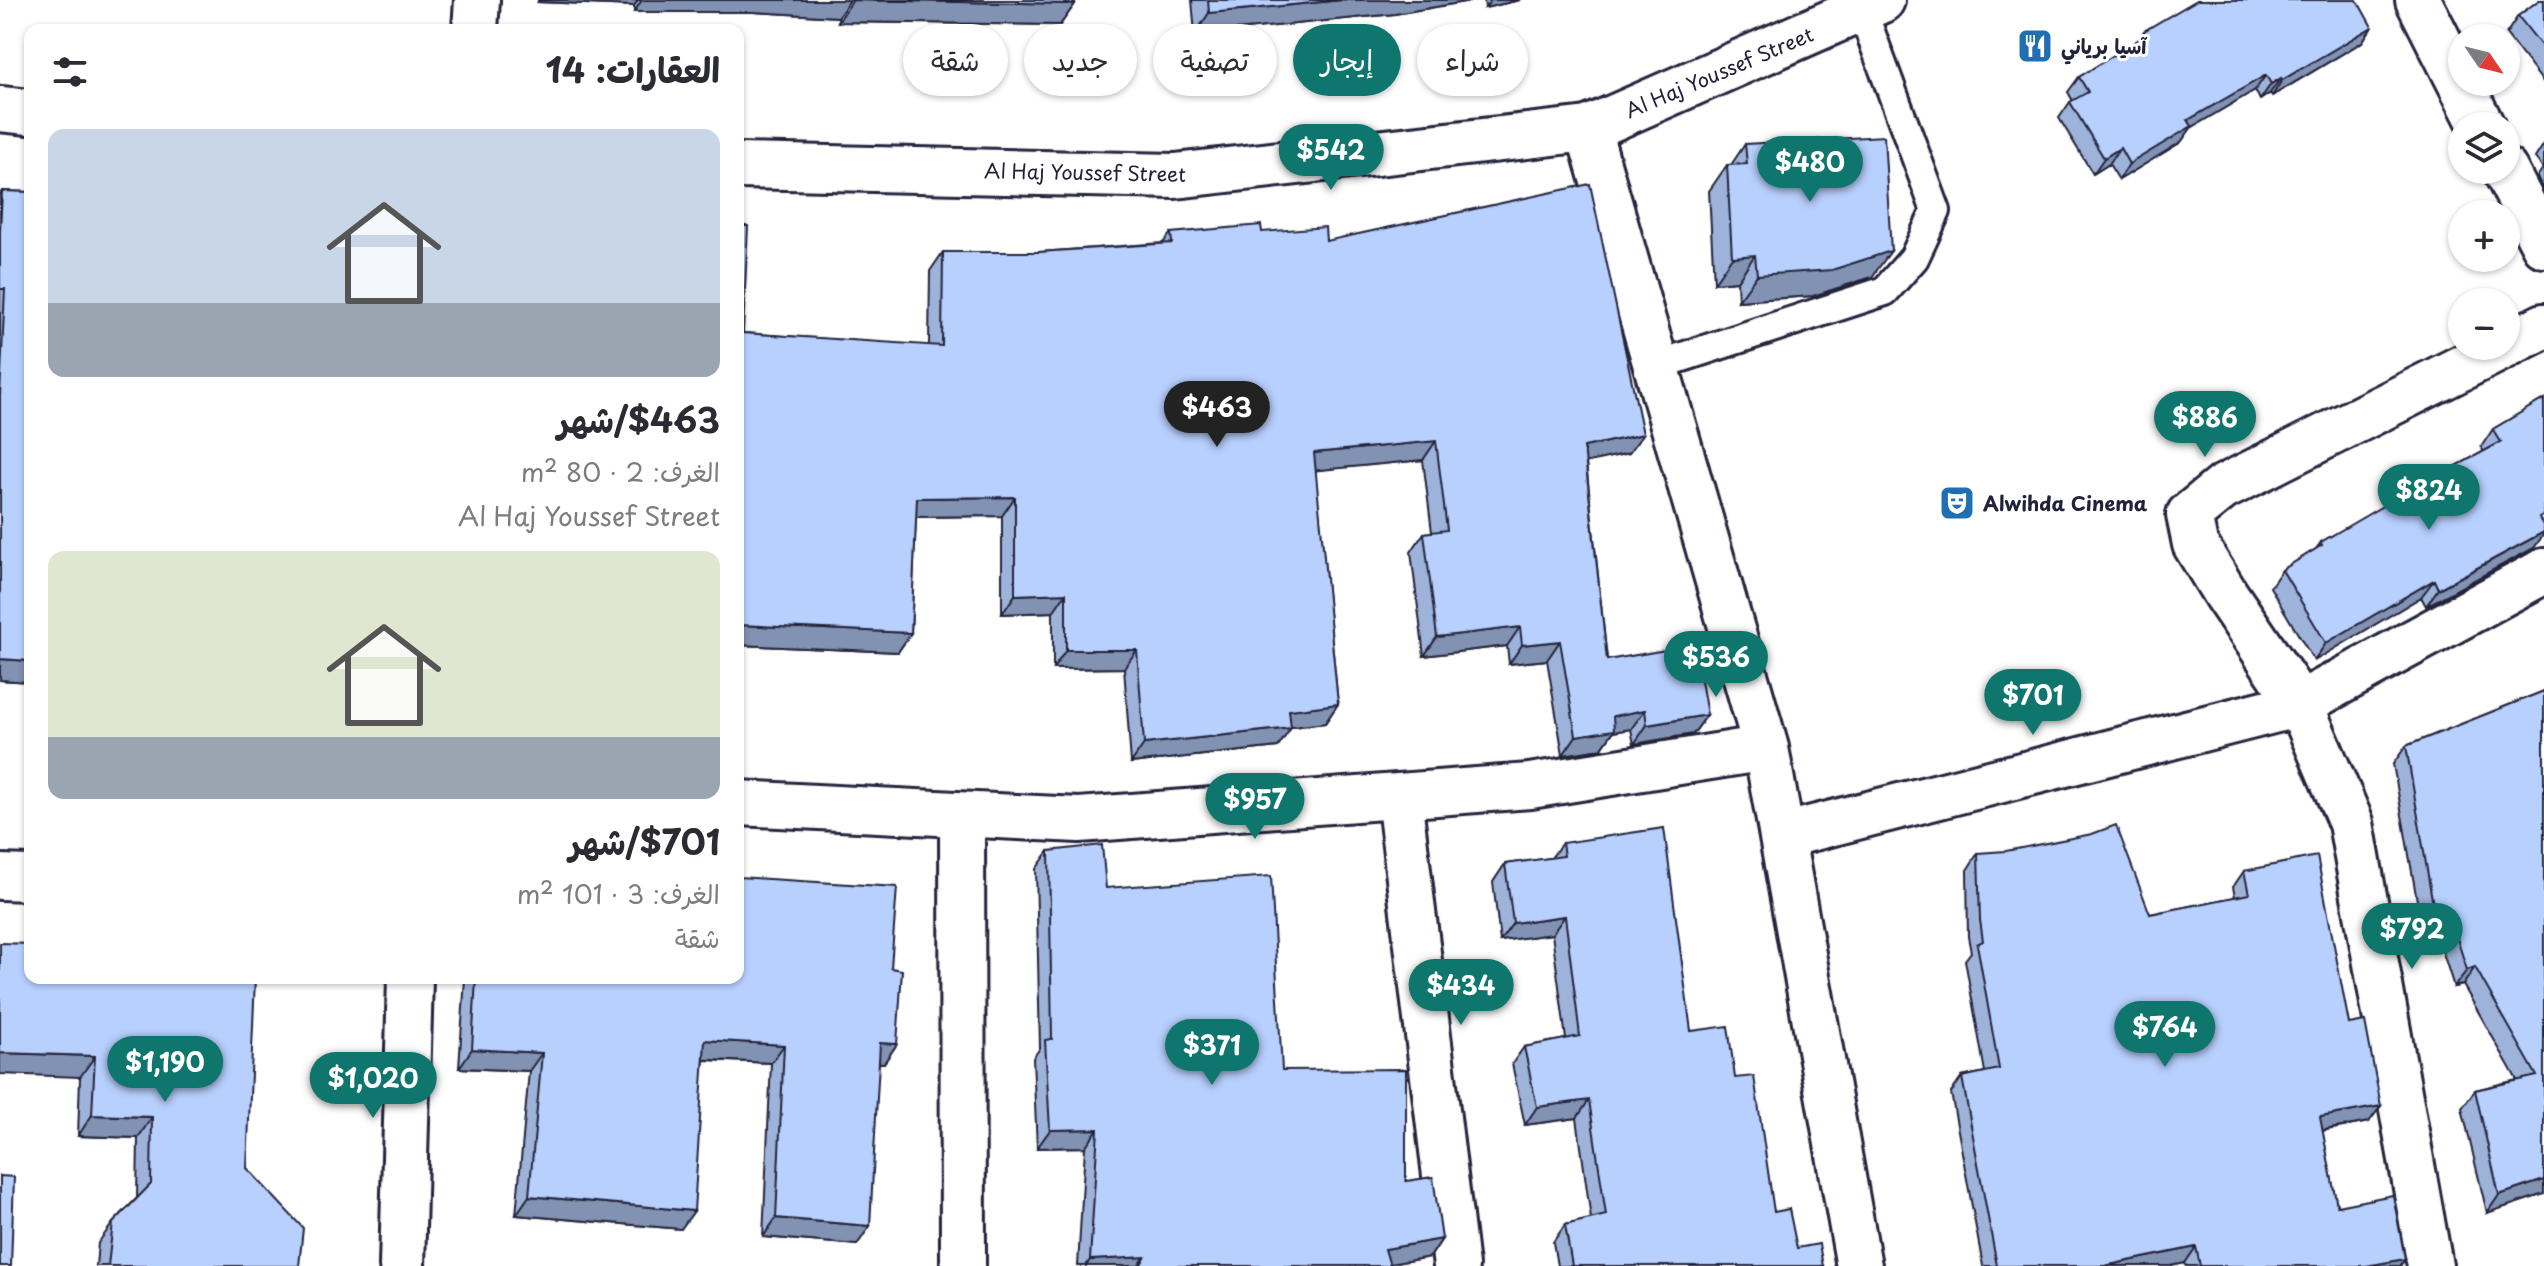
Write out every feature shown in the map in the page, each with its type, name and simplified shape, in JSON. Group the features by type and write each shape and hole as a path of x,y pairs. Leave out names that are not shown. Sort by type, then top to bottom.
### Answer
{"street":[{"path":"475,24 477,0"},
{"path":"2418,0 2475,112"},
{"name":"Al Haj Youssef Street","path":"744,166 1175,176 1588,129 1872,5"},
{"path":"0,109 24,111"},
{"path":"1588,129 1766,748 1859,1266"},
{"path":"2512,184 2544,245"},
{"path":"2520,338 2544,326"},
{"path":"2430,1266 2351,823 2300,704 2195,544 2189,515 2222,488 2477,360"},
{"path":"1782,836 2300,704 2544,571"},
{"path":"744,803 1079,820 1530,786 1766,748"},
{"path":"1399,796 1456,1266"},
{"path":"962,816 963,1266"},
{"path":"0,877 24,878"},
{"path":"402,1266 410,984"}],"lane":[{"path":"1655,366 1885,291 1914,258 1936,211 1872,5"}],"building":[{"path":"853,0 1075,0 1075,4"},
{"path":"1208,0 1342,0 1209,13"},
{"path":"2197,0 2357,0 2372,27 2282,80 2271,84 2266,75 2188,120 2192,126 2129,164 2120,148 2104,158 2070,102 2088,92 2079,77 2146,35 2144,31"},
{"path":"2539,0 2544,0 2544,49 2518,16"},
{"path":"1884,136 1891,251 1832,270 1757,275 1755,255 1732,257 1727,165 1747,164 1745,144"},
{"path":"1590,184 1643,434 1584,447 1607,660 1695,645 1707,715 1647,725 1645,710 1613,716 1614,730 1576,736 1560,641 1522,645 1520,627 1437,637 1424,533 1447,530 1436,441 1314,453 1338,704 1289,710 1291,728 1144,744 1137,650 1066,650 1066,593 1015,595 1015,497 917,498 911,633 744,625 744,333 942,346 943,252 1039,252 1172,243 1171,233 1261,225 1262,232 1325,227 1326,241"},
{"path":"2,191 24,192 24,661 0,659 0,396 5,289 0,289"},
{"path":"744,226 748,226 744,312"},
{"path":"2544,399 2544,515 2539,518 2544,532 2438,589 2434,580 2326,643 2282,570 2322,545 2321,542 2391,501 2501,442 2493,429"},
{"path":"2544,691 2544,1180 2499,1195 2475,1090 2537,1076 2475,967 2467,970 2447,907 2434,911 2406,746"},
{"path":"2116,825 2150,914 2249,894 2244,871 2317,856 2349,1024 2365,1021 2381,1106 2320,1117 2337,1206 2393,1195 2405,1259 2366,1266 2200,1266 2196,1247 2104,1266 1997,1266 1962,1077 1999,1069 1977,944 1983,941 1978,853 2006,851 2092,834"},
{"path":"1664,828 1691,1031 1728,1026 1735,1078 1754,1076 1774,1212 1789,1209 1797,1248 1819,1244 1823,1266 1572,1266 1565,1225 1606,1215 1589,1100 1537,1107 1524,1047 1580,1036 1565,916 1513,923 1505,864 1564,856 1562,843"},
{"path":"1102,845 1106,888 1271,876 1282,1070 1406,1069 1406,1181 1433,1177 1442,1239 1385,1249 1390,1266 1140,1266 1145,1257 1090,1260 1098,1129 1050,1130 1045,1040 1052,1039 1049,851"},
{"path":"744,877 897,887 891,968 902,970 897,1044 880,1043 870,1226 776,1218 784,1045 705,1040 694,1211 529,1196 542,1053 472,1049 476,984 744,984"},
{"path":"0,943 24,944 24,984 255,984 247,1168 303,1228 299,1266 108,1266 113,1223 151,1184 152,1117 92,1115 95,1056 0,1053"},
{"path":"0,1176 14,1177 11,1266 0,1266"}],"place":[{"name":"آسيا برياني","path":"2035,46"},
{"name":"Alwihda Cinema","path":"1957,503"}]}
